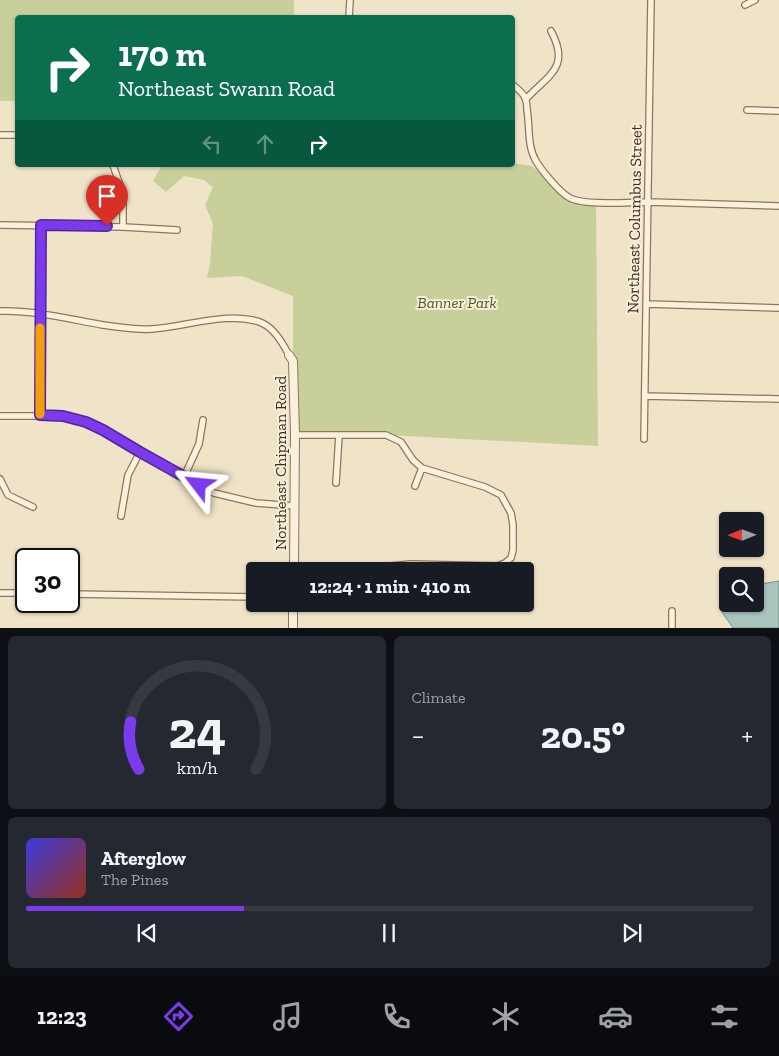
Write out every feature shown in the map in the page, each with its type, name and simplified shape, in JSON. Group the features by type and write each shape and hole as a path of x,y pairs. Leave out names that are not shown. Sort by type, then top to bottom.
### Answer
{"street":[{"path":"349,15 350,0"},
{"name":"Northeast Columbus Street","path":"644,439 651,0"},
{"path":"745,5 755,0"},
{"path":"526,99 549,78 557,64 558,49 551,31"},
{"path":"515,87 526,99 531,149 537,162 561,191 570,198 582,202 779,206"},
{"path":"747,110 779,111"},
{"path":"0,135 15,135"},
{"path":"114,167 123,194 123,227"},
{"path":"0,225 177,230"},
{"path":"40,415 41,225"},
{"path":"646,304 779,308"},
{"path":"0,311 40,314 120,328 151,329 222,319 243,319 264,324 280,338 290,355"},
{"name":"Northeast Chipman Road","path":"290,355 293,361 295,435 294,562"},
{"path":"645,396 779,399"},
{"path":"0,416 63,416 86,422 214,493 256,503 295,506"},
{"path":"184,477 200,444 202,420"},
{"path":"295,435 386,435 400,442 413,460 422,468 485,487 501,495 511,513 513,525 513,550 511,558 506,562"},
{"path":"336,483 339,435"},
{"path":"122,516 128,475 140,452"},
{"path":"415,486 422,468"},
{"path":"0,480 8,495 33,507"},
{"path":"0,593 15,594"},
{"path":"80,594 246,597"},
{"path":"672,611 672,628"},
{"path":"293,612 293,628"}],"green space":[{"path":"0,0 294,0 294,15 15,15 15,101 0,101"},
{"name":"Banner Park","path":"515,163 532,166 570,198 596,202 598,446 386,435 295,435 293,296 242,276 207,278 213,224 205,205 213,187 204,180 184,176 166,192 153,181 161,167 515,167"}],"water":[{"path":"779,581 779,628 733,628 722,612 764,612 764,584"}],"slow traffic":[{"path":"40,328 40,414"}],"route":[{"path":"107,226 41,225 40,415 63,416 86,422 199,485"}]}
